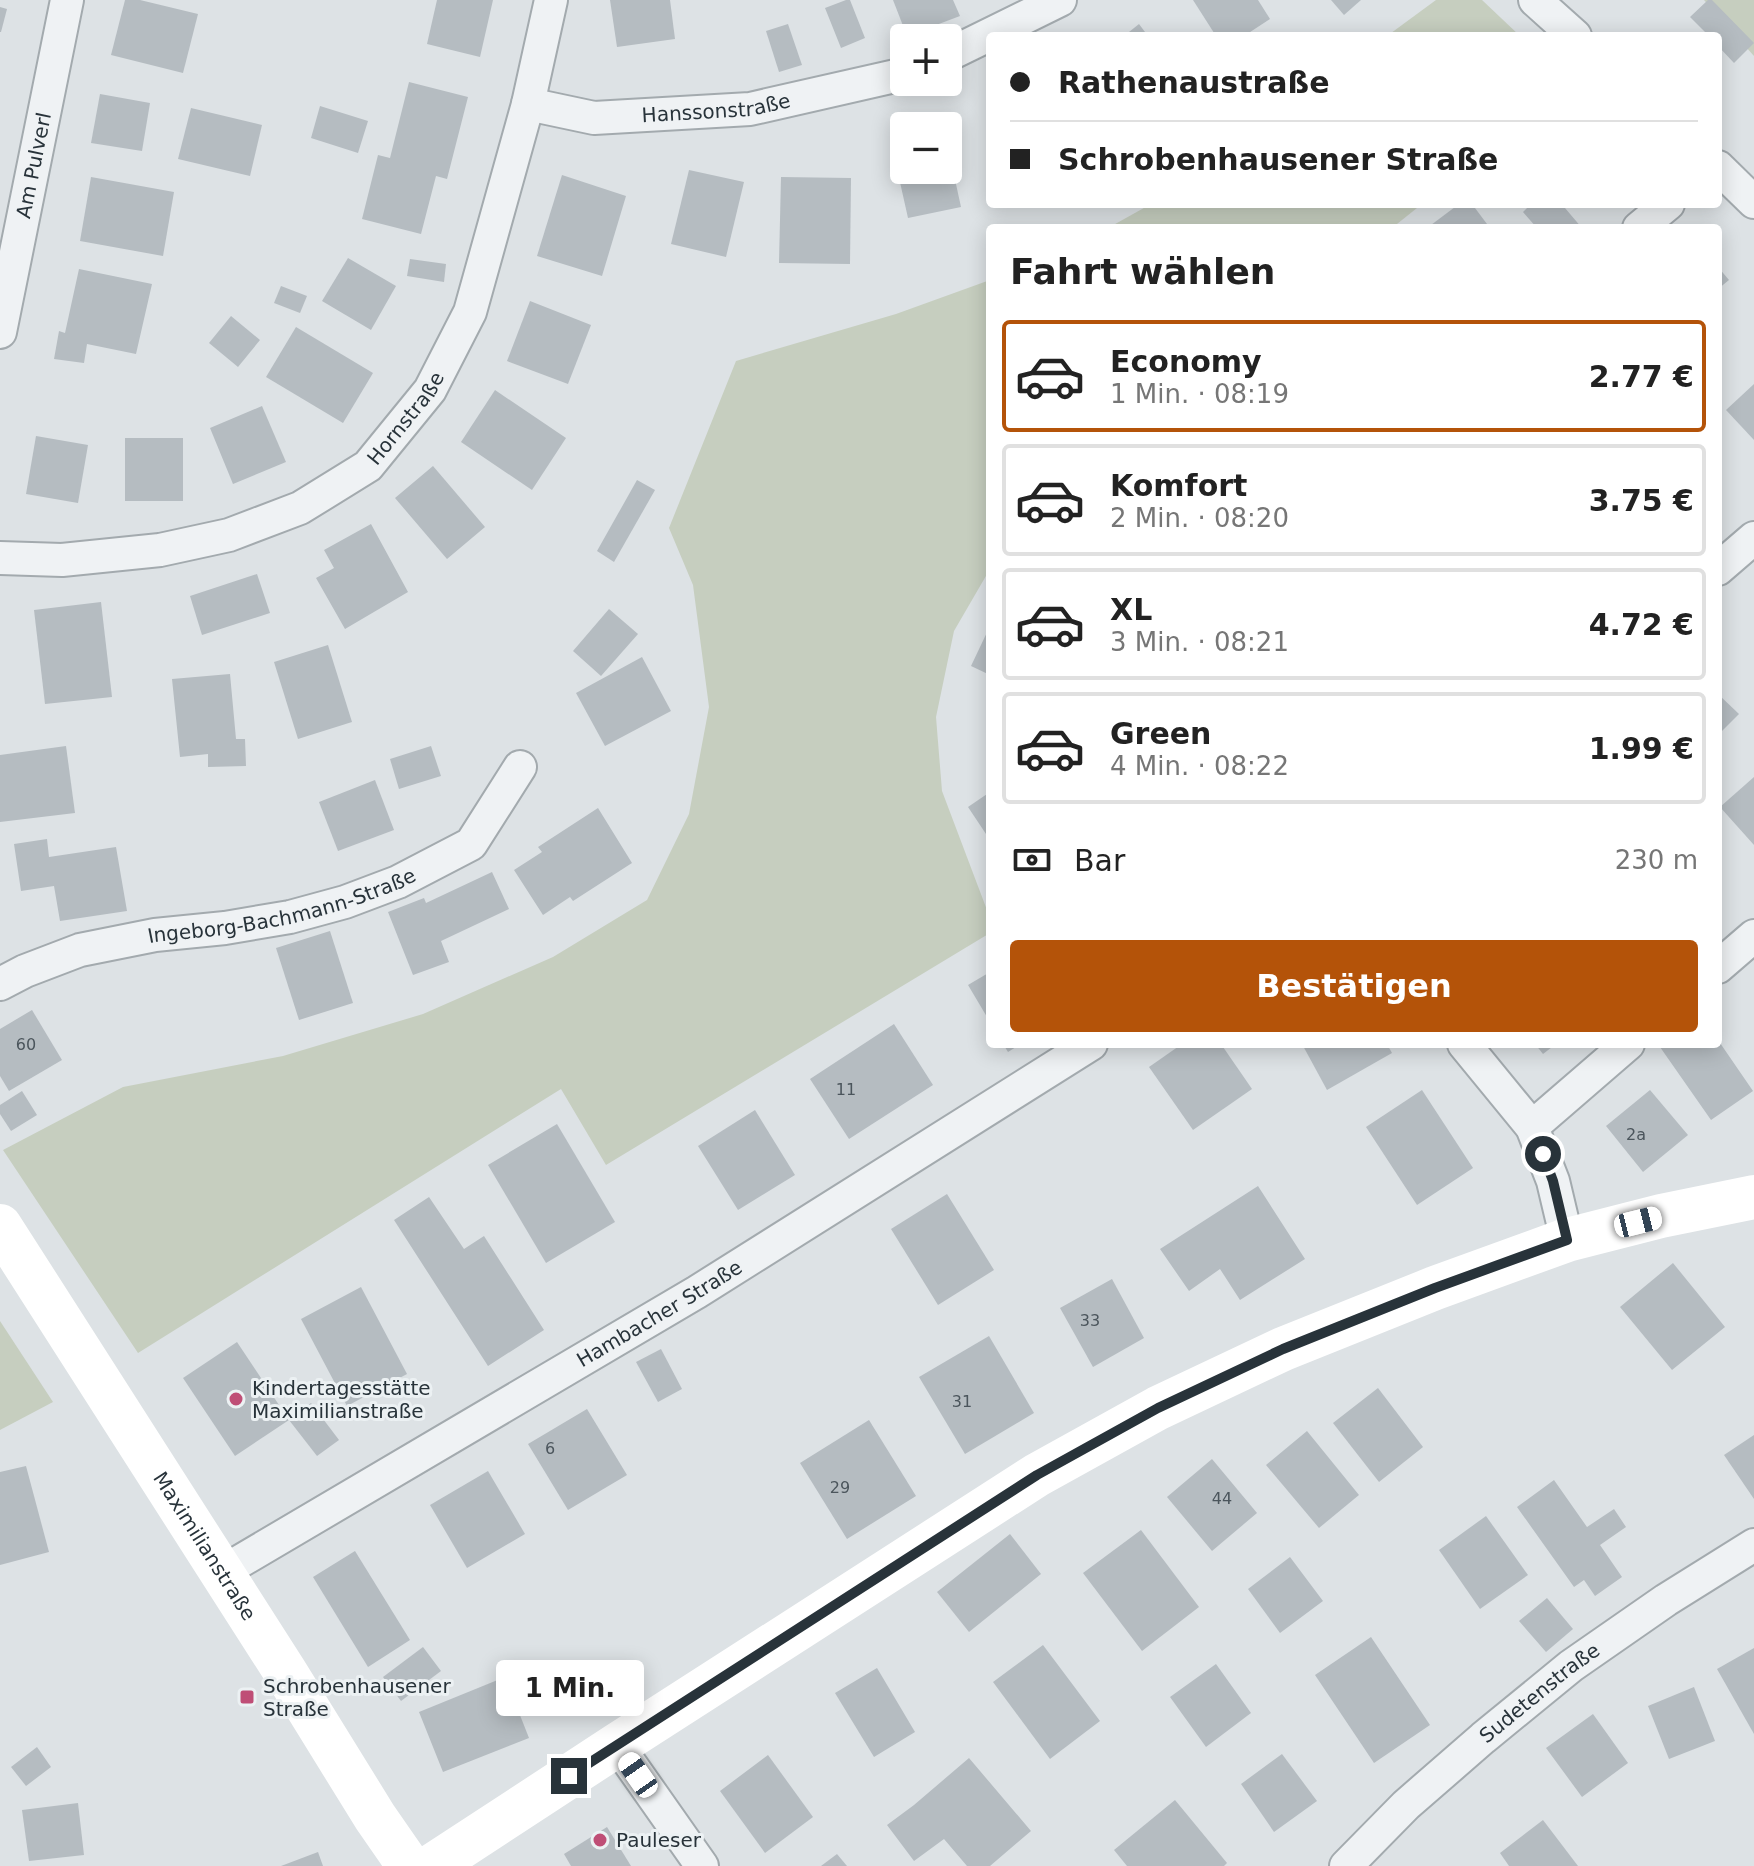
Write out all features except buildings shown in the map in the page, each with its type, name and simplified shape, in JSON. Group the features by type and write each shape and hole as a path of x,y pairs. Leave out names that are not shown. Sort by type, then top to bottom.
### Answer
{"street":[{"name":"Am Pulverl","path":"0,332 67,0"},
{"name":"Hornstraße","path":"0,558 62,560 160,550 229,535 300,508 368,466 430,390 470,312 528,104 551,0"},
{"path":"995,32 1060,0"},
{"path":"1535,0 1571,32"},
{"path":"962,48 986,36"},
{"name":"Hanssonstraße","path":"528,104 594,118 750,109 890,77"},
{"path":"1722,171 1754,202"},
{"path":"1644,224 1663,208"},
{"path":"1722,566 1754,538"},
{"name":"Ingeborg-Bachmann-Straße","path":"0,984 80,950 155,935 290,917 345,902 398,882 471,844 520,767"},
{"path":"1722,964 1754,936"},
{"name":"Hambacher Straße","path":"222,1572 697,1292 1085,1048"},
{"path":"1467,1048 1532,1127 1553,1181 1567,1240"},
{"path":"1532,1127 1623,1048"},
{"path":"432,1866 1037,1475 1158,1408 1283,1349 1435,1288 1567,1240 1754,1197"},
{"name":"Maximilianstraße","path":"0,1226 409,1866"},
{"name":"Sudetenstraße","path":"1346,1866 1406,1805 1571,1666 1666,1600 1754,1545"},
{"path":"617,1745 702,1866"}],"green space":[{"path":"1436,0 1482,0 1516,32 1392,32"},
{"path":"1704,0 1754,0 1754,56"},
{"path":"1144,208 1417,208 1397,224 1115,224"},
{"path":"986,281 986,576 954,631 936,717 942,791 986,907 986,935 606,1165 561,1089 138,1353 3,1150 123,1087 283,1056 423,1014 553,957 647,900 689,814 709,707 693,585 669,528 736,361 896,314"},
{"path":"0,1321 53,1402 0,1430"}],"place":[{"name":"Kindertagesstätte Maximilianstraße","path":"236,1399"},
{"name":"Schrobenhausener Straße","path":"247,1697"},
{"name":"Pauleser","path":"600,1840"}],"route":[{"path":"569,1776 1037,1475 1158,1408 1283,1349 1435,1288 1567,1240 1543,1154"}]}
